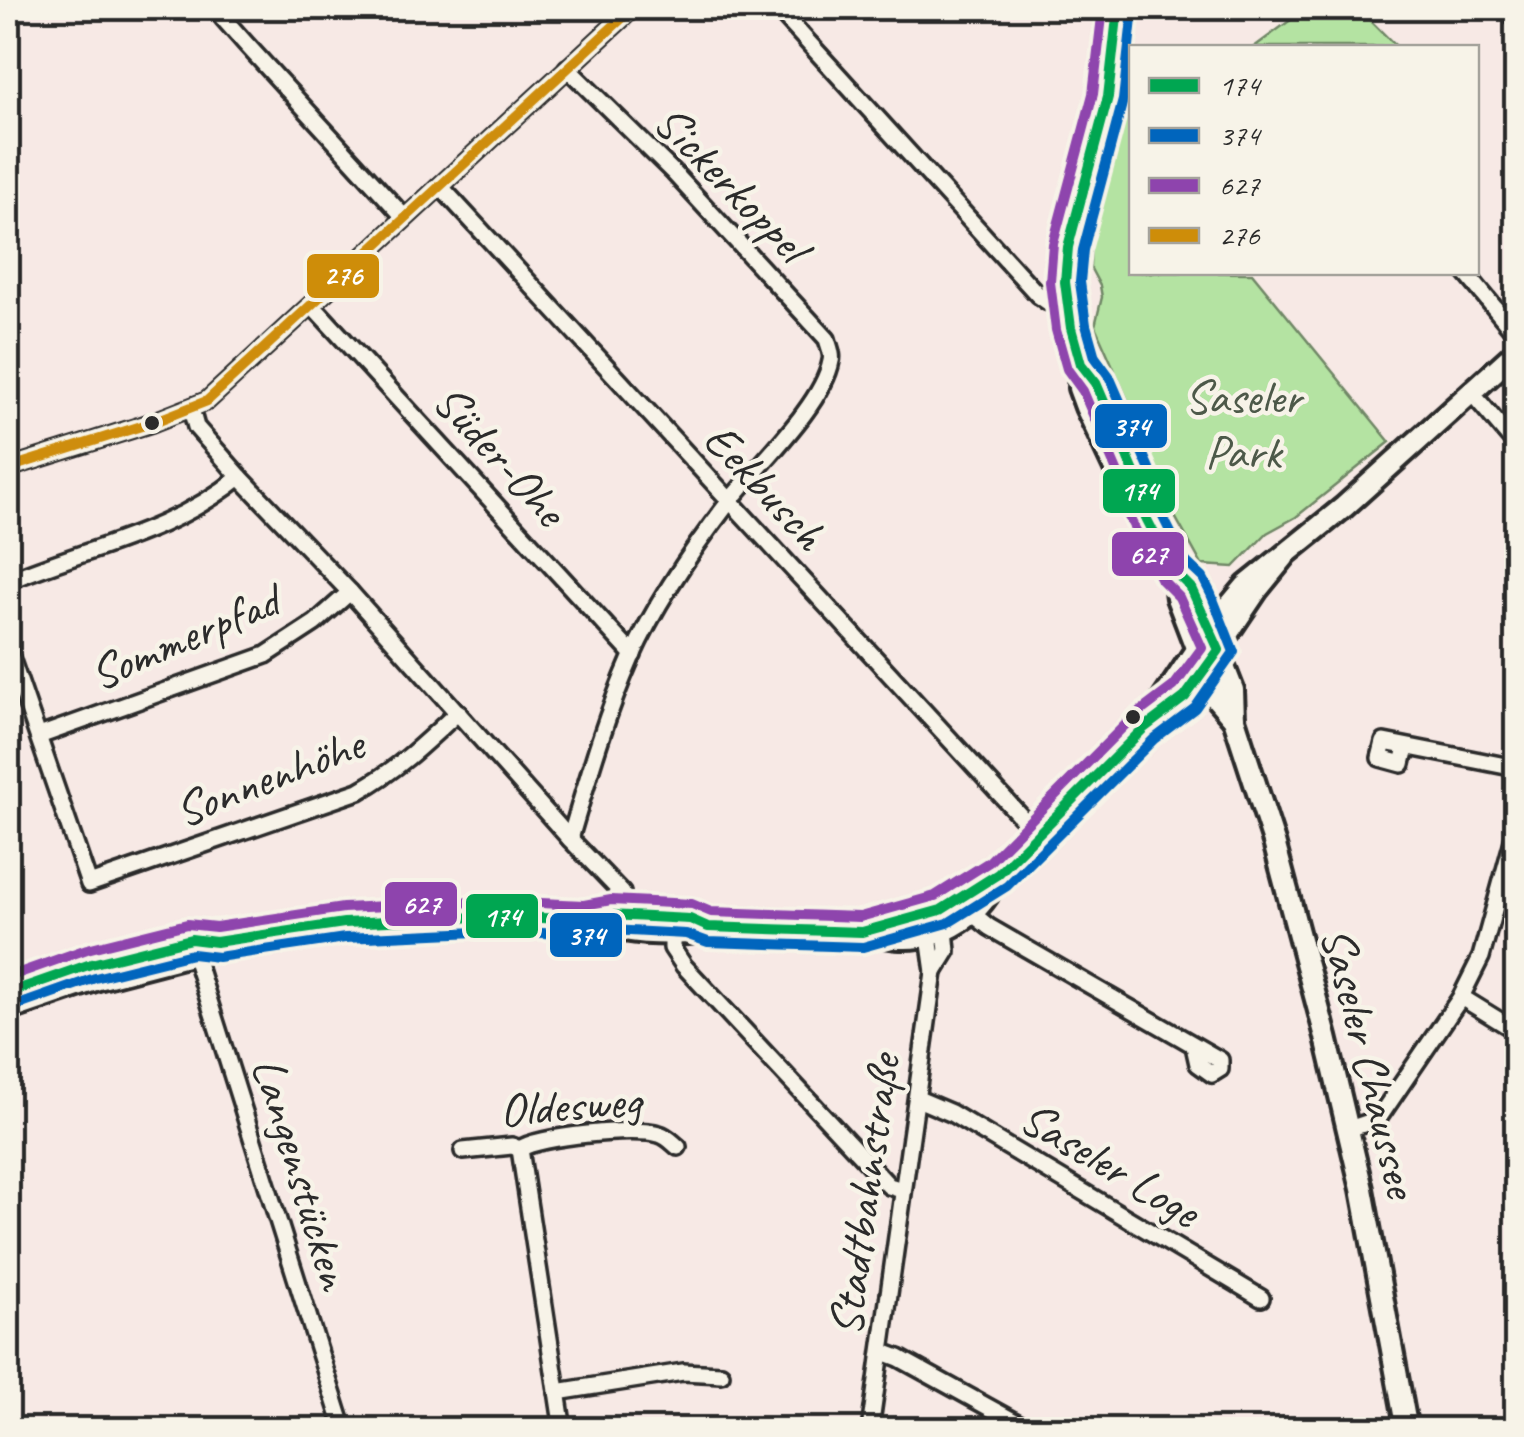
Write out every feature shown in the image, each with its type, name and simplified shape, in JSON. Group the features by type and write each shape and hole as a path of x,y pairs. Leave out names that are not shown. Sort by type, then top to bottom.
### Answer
{"main road":[{"name":"Saseler Chaussee","path":"1118,8 1123,70 1104,113 1071,230 1065,282 1067,304 1081,364 1096,383 1136,479 1142,508 1173,570 1177,598 1216,697 1234,719"},
{"path":"1144,728 1197,647 1246,586 1516,352"},
{"path":"935,922 998,874 1144,728 1174,708 1284,557"},
{"name":"Saseler Chaussee","path":"1173,570 1191,588 1233,690 1234,719 1274,842 1349,1129 1408,1430"},
{"path":"1191,588 1216,595 1246,586"},
{"path":"8,992 91,964 322,925 397,918 499,916 585,920 610,915 690,919 708,927 862,932 899,938 935,922 973,914 990,894 998,874"},
{"path":"585,920 610,929 692,933 708,927"},
{"path":"8,1010 168,960 192,946"}],"street":[{"path":"221,8 224,18 244,41 405,218"},
{"path":"8,468 191,408 216,394 633,8"},
{"path":"777,8 1026,282 1048,302 1067,304"},
{"path":"1509,8 1516,22"},
{"name":"Sickerkoppel","path":"567,68 705,207 827,339 832,355 821,385 792,430 728,502"},
{"name":"Eekbusch","path":"440,186 1037,834"},
{"path":"1467,275 1516,334"},
{"path":"1026,282 1065,282"},
{"name":"Süder-Ohe","path":"312,305 632,655"},
{"path":"1471,392 1516,445"},
{"path":"191,408 196,427 622,893 626,916"},
{"path":"8,581 152,530 206,502 240,476"},
{"path":"570,839 632,655 677,575 728,502"},
{"name":"Sommerpfad","path":"38,736 266,655 314,623 350,592"},
{"path":"8,649 38,736"},
{"name":"Sonnenhöhe","path":"38,736 89,884 360,792 414,754 458,712"},
{"path":"1406,747 1516,768"},
{"path":"1349,1129 1378,1119 1461,998 1481,958 1516,830"},
{"path":"973,914 988,927 1194,1046"},
{"name":"Stadtbahnstraße","path":"870,1430 934,972 947,952 935,922"},
{"path":"672,932 672,948 684,966 888,1186 902,1190"},
{"name":"Langenstücken","path":"192,946 344,1430"},
{"path":"1461,998 1516,1031"},
{"name":"Saseler Loge","path":"918,1099 951,1113 1261,1298"},
{"name":"Oldesweg","path":"463,1151 512,1146 520,1149 531,1142 598,1134 656,1133 678,1148"},
{"path":"520,1149 563,1430"},
{"path":"883,1352 1030,1430"},
{"path":"558,1392 683,1372 721,1374"}],"green space":[{"path":"1307,8 1358,8 1395,45 1257,45"},
{"name":"Saseler Park","path":"1128,91 1129,275 1254,275 1390,442 1296,517 1267,533 1234,567 1202,565 1133,441 1128,400 1095,326 1102,297 1090,267 1091,238"}],"transit line":[{"name":"276","path":"8,468 207,401 633,8"},
{"name":"627","path":"8,977 87,949 187,924 216,927 343,908 498,901 584,905 611,900 692,904 711,912 860,917 935,896 989,862 1133,717 1174,686 1202,648 1179,597 1160,578 1128,515 1122,483 1083,391 1067,369 1056,330 1050,282 1053,244 1093,94 1103,8"},
{"name":"174","path":"8,993 91,964 191,939 216,942 344,923 499,916 585,920 610,915 690,919 708,927 862,932 941,910 998,874 1144,728 1185,697 1219,650 1191,588 1173,570 1141,508 1137,479 1096,383 1081,364 1071,328 1065,282 1068,247 1108,97 1118,8"},
{"name":"374","path":"1129,45 1133,10"},
{"name":"374","path":"13,1007 95,978 192,954 218,957 345,938 499,931 586,935 611,930 686,934 708,942 863,947 948,923 1007,886 1154,739 1195,708 1234,652 1203,578 1185,561 1156,503 1151,473 1109,376 1095,357 1086,325 1080,282 1083,250 1123,100 1129,46"}]}
